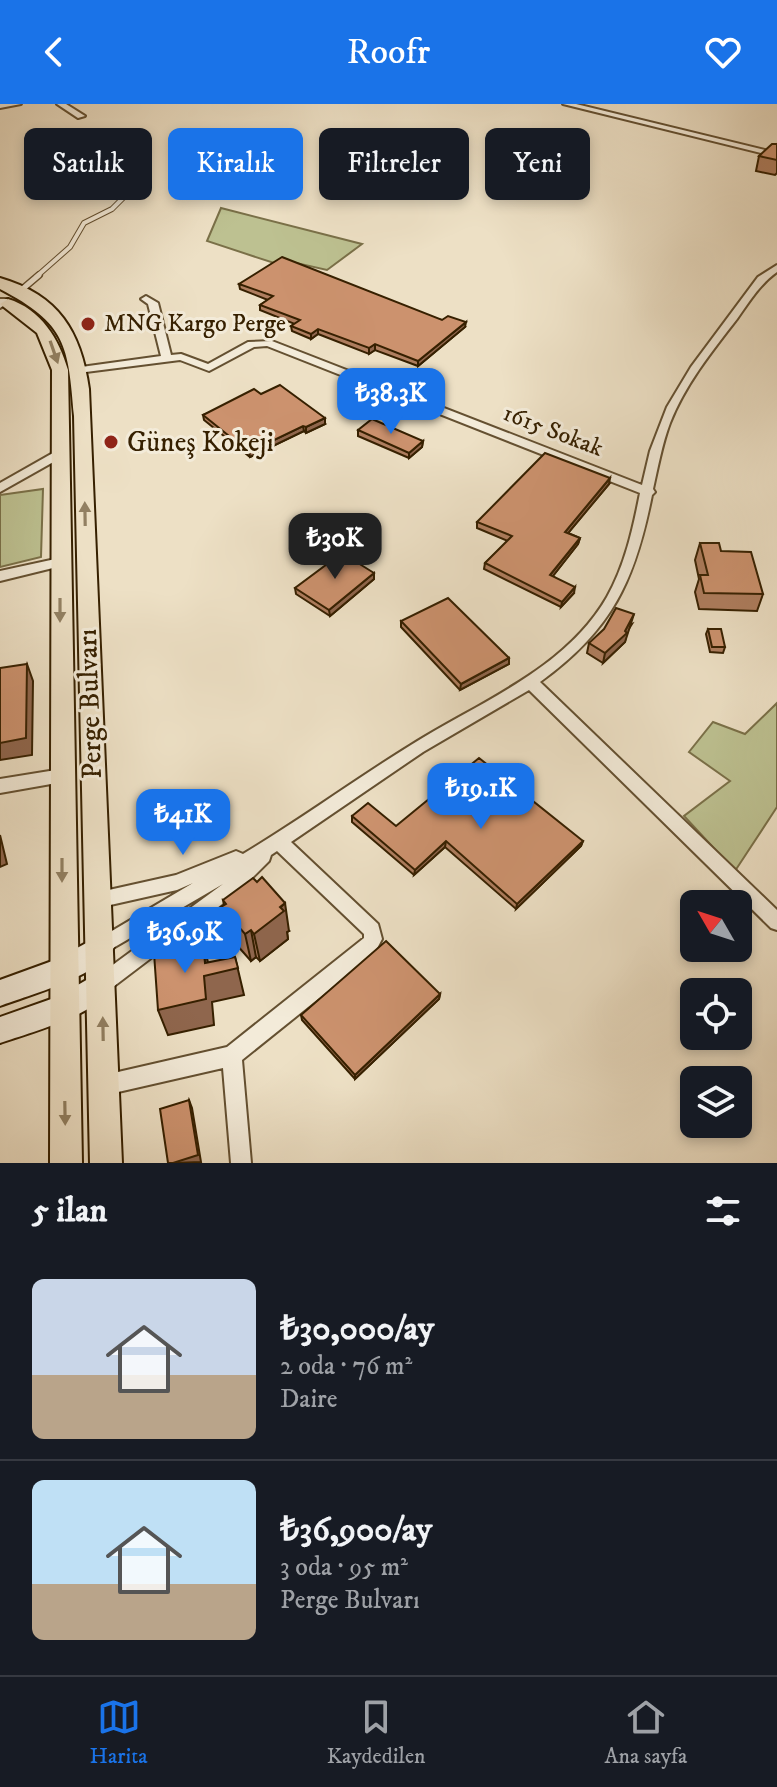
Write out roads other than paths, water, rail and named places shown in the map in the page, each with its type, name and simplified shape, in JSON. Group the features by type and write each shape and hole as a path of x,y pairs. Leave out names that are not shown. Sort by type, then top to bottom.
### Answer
{"main road":[{"name":"Perge Bulvarı","path":"4,296 51,312 68,331 78,370 83,416 106,1163"},
{"name":"Perge Bulvarı","path":"4,296 34,320 54,347 60,370 66,1163"},
{"path":"0,993 63,970 101,947"},
{"path":"0,1030 64,1007 102,984"}],"street":[{"path":"0,106 17,104"},
{"path":"61,104 81,116"},
{"path":"567,104 777,155"},
{"path":"101,947 278,841 396,762 529,681 574,648 597,622 617,589 635,548 663,429 674,401 761,279 777,268"},
{"path":"146,299 153,303 167,359"},
{"name":"1615 Sokak","path":"78,370 181,357 209,368 252,344 268,343 649,492"},
{"path":"0,488 60,453"},
{"path":"0,576 60,562"},
{"path":"529,681 777,922"},
{"path":"0,786 62,776"},
{"path":"97,900 177,882 278,841"},
{"path":"102,984 232,887 278,841"},
{"path":"105,1085 232,1056 357,957 373,939 372,930 278,841"},
{"path":"232,1056 241,1163"}],"lane":[{"path":"4,296 70,247 84,223 112,209 121,200"}],"place":[{"name":"MNG Kargo Perge","path":"88,324"},
{"name":"Güneş Kokeji","path":"111,442"}]}
